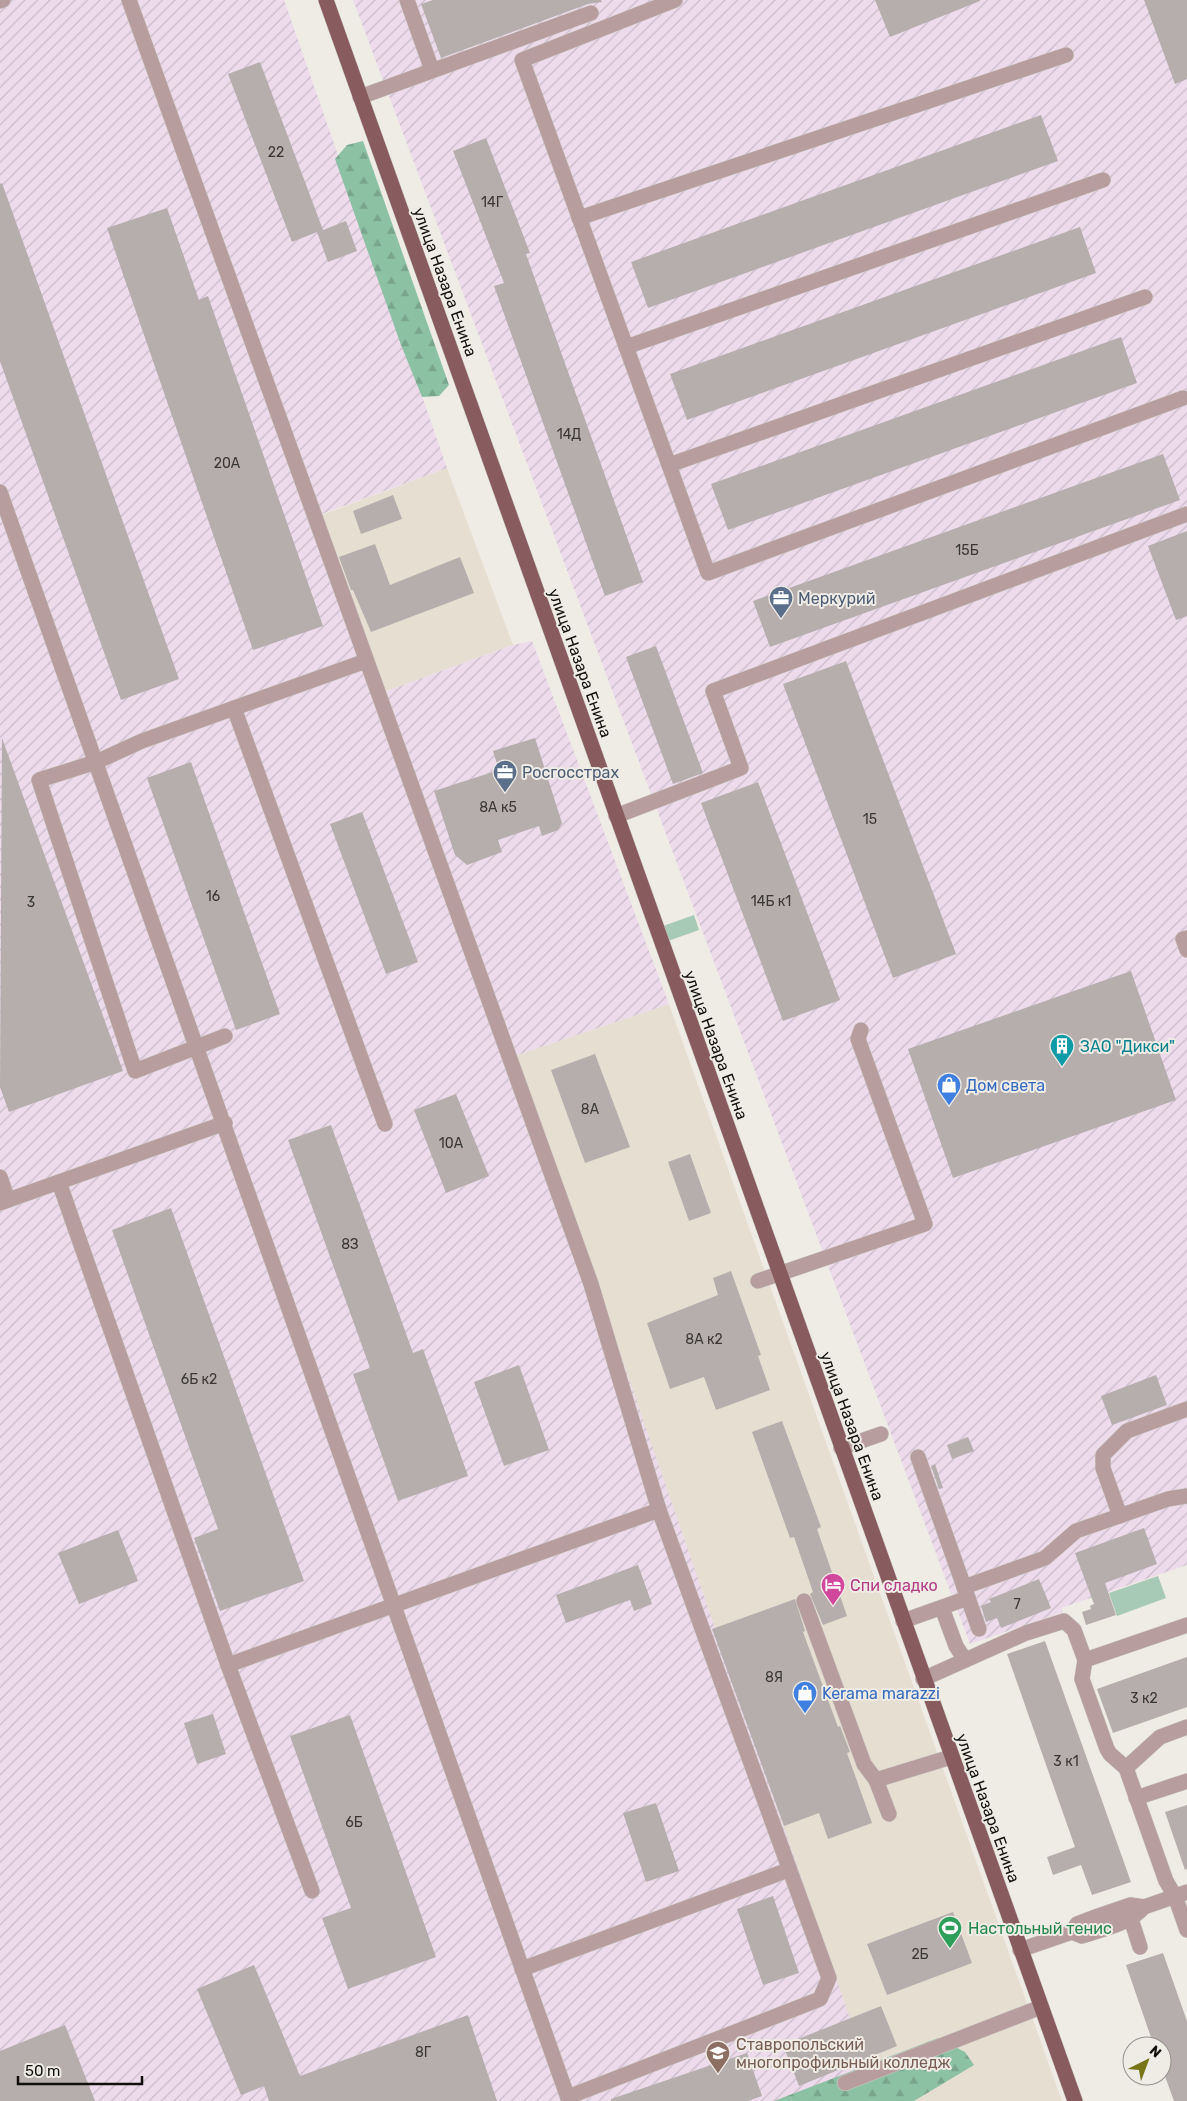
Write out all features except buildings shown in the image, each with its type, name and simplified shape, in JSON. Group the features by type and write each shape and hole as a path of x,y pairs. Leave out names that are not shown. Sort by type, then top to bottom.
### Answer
{"main road":[{"name":"улица Назара Енина","path":"326,0 1074,2101"}],"street":[{"path":"0,492 198,1047 392,1606 568,2099 820,1999 829,1978 788,1870 659,1510 591,1284 128,0"},
{"path":"407,0 432,70"},
{"path":"675,0 522,60 708,573 1183,398"},
{"path":"360,96 590,13"},
{"path":"579,218 1066,55"},
{"path":"626,347 1103,180"},
{"path":"669,465 1145,297"},
{"path":"616,816 741,768 713,691 1187,514"},
{"path":"225,1036 135,1071 39,780 96,762 142,741 366,660"},
{"path":"234,708 385,1124"},
{"path":"1187,938 1183,939 1187,950"},
{"path":"758,1281 925,1224 858,1039 861,1030"},
{"path":"0,1176 4,1201 224,1123"},
{"path":"59,1182 228,1665 312,1892"},
{"path":"1120,1516 1104,1468 1103,1455 1127,1431 1187,1409"},
{"path":"841,1448 881,1434"},
{"path":"918,1457 979,1629"},
{"path":"902,1622 942,1608 966,1592 1045,1558 1076,1531 1168,1499 1187,1496"},
{"path":"228,1665 659,1510"},
{"path":"804,1601 864,1764 876,1780 889,1814"},
{"path":"942,1608 956,1646 965,1660"},
{"path":"923,1678 1026,1633 1064,1621 1074,1630 1085,1660 1082,1679 1107,1749 1126,1768 1166,1881 1181,1894 1187,1930"},
{"path":"1085,1660 1187,1625"},
{"path":"1126,1768 1160,1737 1187,1727"},
{"path":"876,1780 951,1756"},
{"path":"1136,1798 1187,1781"},
{"path":"522,1969 788,1870"},
{"path":"1020,1950 1072,1932 1077,1924 1098,1916 1130,1905 1144,1907 1181,1894"},
{"path":"1072,1932 1082,1936 1134,1918 1144,1907"},
{"path":"1130,1919 1140,1947"},
{"path":"845,2083 1041,2007"}],"shaded area":[{"path":"0,0 284,0 447,468 319,515 384,692 513,645 532,641 669,1004 517,1055 872,2082 819,2101 0,2101"},
{"path":"353,0 1187,0 1187,1565 1061,1608 1063,1612 970,1644"},
{"path":"447,468 513,645 384,692 319,516"},
{"path":"669,1004 1062,2101 819,2101 517,1055"}],"green space":[{"path":"363,141 449,385 439,396 422,397 401,345 335,159 347,145"},
{"path":"694,915 699,930 668,941 663,926"},
{"path":"1158,1576 1166,1598 1117,1616 1109,1593"},
{"path":"938,2038 965,2052 974,2065 914,2101 774,2101"}],"place":[{"name":"Меркурий","path":"781,619"},
{"name":"Росгосстрах","path":"505,793"},
{"name":"ЗАО \"Дикси\"","path":"1062,1067"},
{"name":"Дом света","path":"949,1106"},
{"name":"Спи сладко","path":"833,1606"},
{"name":"Kerama marazzi","path":"805,1714"},
{"name":"Настольный тенис","path":"950,1949"},
{"name":"Ставропольский многопрофильный колледж","path":"718,2074"}]}
